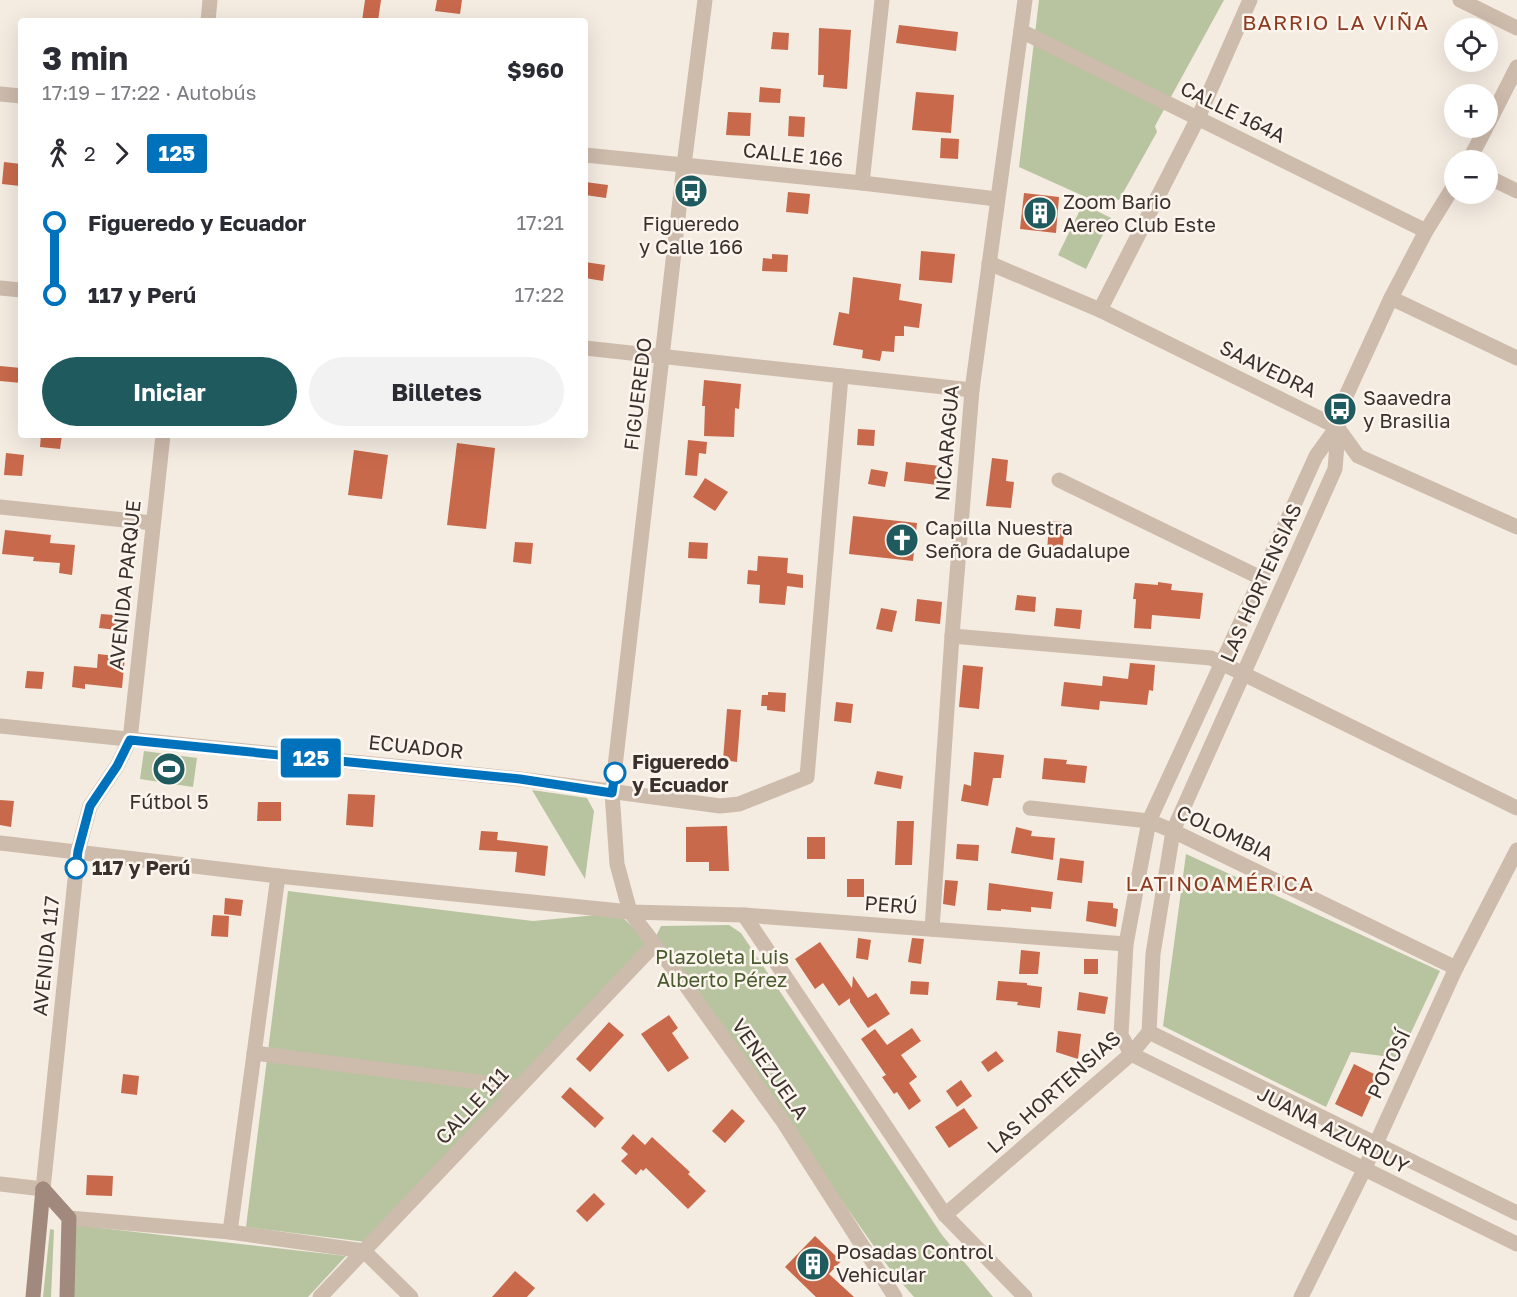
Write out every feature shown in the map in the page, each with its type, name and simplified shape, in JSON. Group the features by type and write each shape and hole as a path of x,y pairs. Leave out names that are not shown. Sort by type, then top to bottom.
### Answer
{"main road":[{"path":"43,1189 69,1218 67,1297"},
{"name":"AVENIDA 117","path":"33,1297 43,1189"}],"street":[{"path":"208,18 210,0"},
{"name":"FIGUEREDO","path":"612,793 705,0"},
{"path":"862,183 882,0"},
{"name":"NICARAGUA","path":"932,929 972,390 1025,0"},
{"path":"1100,310 1198,118 1250,0"},
{"path":"1460,0 1517,28"},
{"name":"CALLE 164A","path":"1020,31 1426,231"},
{"path":"1498,105 1517,68"},
{"path":"0,94 18,96"},
{"name":"CALLE 166","path":"588,155 997,199"},
{"path":"1498,182 1517,191"},
{"path":"1337,427 1340,409 1391,298 1444,202"},
{"name":"SAAVEDRA","path":"989,263 1100,310 1337,427 1358,456 1517,527"},
{"path":"0,288 18,290"},
{"path":"1391,298 1517,358"},
{"path":"588,348 972,390"},
{"name":"ECUADOR","path":"0,726 520,779 720,806 739,804 807,777 841,376"},
{"name":"LAS HORTENSIAS","path":"1131,1054 1121,1035 1126,944 1149,821 1316,456 1337,427"},
{"name":"LAS HORTENSIAS","path":"945,1215 1131,1054 1149,1032 1153,954 1173,831 1335,469 1337,427"},
{"name":"AVENIDA PARQUE","path":"130,740 163,438"},
{"path":"1059,480 1261,578"},
{"path":"0,507 153,523"},
{"path":"952,636 1211,658 1517,808"},
{"name":"AVENIDA 117","path":"43,1189 78,851 90,806 117,766 130,740"},
{"name":"VENEZUELA","path":"612,793 617,864 630,912 784,1123 895,1297"},
{"name":"COLOMBIA","path":"1030,808 1149,821 1456,968"},
{"name":"PERÚ","path":"0,843 278,876 630,912 744,915 1126,944"},
{"name":"POTOSÍ","path":"1301,1297 1364,1170 1456,968 1517,850"},
{"path":"230,1233 278,876"},
{"path":"744,915 856,1086 945,1215 1025,1297"},
{"name":"CALLE 111","path":"320,1297 655,945"},
{"name":"JUANA AZURDUY","path":"1149,1032 1517,1213"},
{"path":"254,1053 518,1087"},
{"name":"JUANA AZURDUY","path":"1131,1054 1517,1244"},
{"path":"0,1184 43,1189"},
{"path":"69,1218 230,1233 364,1251 411,1297"}],"green space":[{"path":"1039,0 1224,0 1155,126 1157,132 1119,200 1115,199 1110,208 1019,167"},
{"path":"1083,204 1111,218 1086,269 1058,255"},
{"name":"Fútbol 5","path":"144,751 197,758 193,787 140,779"},
{"path":"532,790 587,798 594,811 585,879"},
{"path":"1186,854 1440,971 1399,1058 1351,1052 1326,1107 1163,1026"},
{"path":"288,891 533,921 618,913 657,950 374,1243 246,1227"},
{"name":"Plazoleta Luis Alberto Pérez","path":"729,925 741,933 942,1235 993,1297 914,1297 892,1272 656,936 661,926"},
{"path":"74,1225 346,1256 308,1297 71,1297"},
{"path":"50,1229 54,1230 51,1297 43,1297"}],"building":[{"path":"365,0 381,0 378,18 362,18"},
{"path":"437,0 462,0 460,14 435,11"},
{"path":"899,25 958,32 956,51 896,43"},
{"path":"819,28 851,30 847,89 823,87 824,75 818,75"},
{"path":"773,32 789,33 788,50 771,49"},
{"path":"760,87 781,89 780,103 759,102"},
{"path":"916,92 954,95 951,133 912,130"},
{"path":"728,112 751,113 750,136 726,135"},
{"path":"789,116 805,117 804,137 788,136"},
{"path":"941,138 959,139 958,159 940,158"},
{"path":"4,162 18,164 18,186 2,184"},
{"path":"588,182 608,185 606,198 588,195"},
{"path":"788,192 810,194 808,214 786,212"},
{"name":"Zoom Bario Aereo Club Este","path":"1024,193 1059,197 1056,233 1020,229"},
{"path":"921,251 955,254 952,283 919,280"},
{"path":"772,254 788,255 787,272 762,271 763,258 772,259"},
{"path":"588,262 605,265 603,281 588,278"},
{"path":"853,277 901,284 899,300 922,304 919,328 904,326 904,336 895,336 894,352 882,351 880,361 862,358 863,350 833,345 839,312 849,314"},
{"path":"0,366 18,368 18,383 0,381"},
{"path":"704,380 741,384 739,409 735,408 734,437 704,436 705,406 702,406"},
{"path":"858,429 875,430 874,446 857,445"},
{"path":"41,438 62,438 60,449 40,447"},
{"path":"688,440 707,442 706,454 699,453 697,476 685,475"},
{"path":"457,443 495,448 486,529 447,525"},
{"path":"354,450 388,455 382,499 348,495"},
{"path":"6,453 24,455 22,476 4,475"},
{"path":"992,458 1008,460 1006,481 1014,482 1011,508 986,506"},
{"path":"906,462 940,466 938,485 904,481"},
{"path":"871,469 888,472 885,487 868,484"},
{"path":"705,478 728,492 715,511 693,497"},
{"path":"853,516 917,523 913,561 849,554"},
{"path":"1049,521 1065,522 1062,554 1047,553"},
{"path":"5,530 51,535 50,543 75,545 72,575 59,573 60,563 33,561 34,557 2,554"},
{"path":"515,542 533,543 531,564 513,562"},
{"path":"689,542 708,543 707,559 688,558"},
{"path":"758,556 788,558 787,573 803,575 803,588 787,586 785,605 759,603 760,585 747,584 748,570 757,571"},
{"path":"1158,582 1172,584 1171,590 1203,593 1200,619 1152,615 1151,629 1134,628 1135,583 1158,585"},
{"path":"1017,595 1036,597 1035,612 1015,610"},
{"path":"917,599 942,602 940,624 915,621"},
{"path":"881,608 897,611 892,632 876,629"},
{"path":"1056,608 1082,610 1080,629 1054,626"},
{"path":"101,614 127,616 126,631 99,628"},
{"path":"98,654 125,657 122,688 85,684 85,689 72,687 74,666 97,668"},
{"path":"1130,663 1155,665 1153,691 1149,690 1147,705 1100,701 1099,710 1061,706 1064,682 1102,686 1103,676 1128,679"},
{"path":"963,665 983,667 979,709 959,707"},
{"path":"27,671 44,672 42,689 25,688"},
{"path":"768,692 786,693 785,712 767,710 767,706 761,706 762,695 768,695"},
{"path":"836,702 853,704 851,723 834,721"},
{"path":"727,709 741,710 737,762 723,760"},
{"path":"974,752 1004,755 1001,778 993,778 988,806 961,801 964,784 971,786"},
{"path":"1044,758 1067,760 1066,764 1087,766 1085,783 1042,779"},
{"path":"877,771 903,776 901,789 874,784"},
{"path":"348,794 375,795 373,827 346,825"},
{"path":"0,800 14,801 11,827 0,825"},
{"path":"258,802 281,802 281,821 257,821"},
{"path":"897,821 914,821 912,865 895,865"},
{"path":"727,826 729,871 709,871 709,862 686,862 686,827"},
{"path":"1016,827 1032,831 1031,836 1055,838 1053,860 1011,853"},
{"path":"481,831 498,832 497,840 548,846 545,876 515,872 517,852 479,850"},
{"path":"807,837 825,837 825,859 807,859"},
{"path":"957,844 979,845 978,861 956,859"},
{"path":"1060,858 1084,861 1082,883 1057,880"},
{"path":"847,879 864,879 864,897 847,897"},
{"path":"945,880 958,881 955,906 943,904"},
{"path":"989,883 1053,892 1051,909 1031,907 1031,912 987,910"},
{"path":"225,898 243,900 241,916 224,914"},
{"path":"1088,901 1113,903 1113,908 1118,909 1116,927 1086,921"},
{"path":"213,915 229,916 228,937 211,936"},
{"path":"858,938 871,940 868,960 856,958"},
{"path":"912,938 924,939 921,964 908,962"},
{"path":"820,942 852,988 853,976 868,998 876,993 890,1014 868,1028 850,1002 850,998 839,1006 823,983 815,989 795,959"},
{"path":"1021,950 1040,952 1038,974 1019,974"},
{"path":"1084,959 1098,959 1098,974 1084,974"},
{"path":"911,981 929,982 928,995 910,994"},
{"path":"998,981 1027,983 1027,985 1042,987 1040,1008 1017,1005 1018,1002 996,1000"},
{"path":"1079,992 1108,997 1105,1014 1077,1010"},
{"path":"669,1015 678,1028 672,1033 689,1058 668,1072 641,1034"},
{"path":"609,1022 624,1035 590,1072 576,1059"},
{"path":"912,1028 921,1041 901,1055 917,1077 909,1083 921,1101 909,1110 897,1092 894,1094 882,1077 886,1075 861,1039 875,1029 887,1045"},
{"path":"1058,1031 1081,1034 1078,1059 1056,1052"},
{"path":"996,1051 1004,1061 988,1072 981,1062"},
{"path":"1354,1064 1380,1077 1362,1117 1335,1104"},
{"path":"123,1074 139,1076 137,1095 121,1093"},
{"path":"961,1080 972,1096 957,1107 946,1091"},
{"path":"570,1087 604,1118 595,1128 561,1097"},
{"path":"964,1108 978,1128 949,1148 935,1127"},
{"path":"732,1109 745,1121 725,1143 712,1131"},
{"path":"633,1134 645,1145 652,1137 690,1172 688,1174 706,1191 688,1209 646,1168 643,1171 641,1169 636,1175 621,1161 628,1154 621,1148"},
{"path":"87,1175 113,1176 112,1196 86,1195"},
{"path":"594,1193 605,1204 587,1222 576,1211"},
{"name":"Posadas Control Vehicular","path":"815,1236 841,1261 829,1274 854,1297 816,1297 785,1267"},
{"path":"515,1271 535,1288 527,1297 492,1297"}],"bus line":[{"name":"125","path":"76,868 90,806 117,766 130,740 520,779 612,793 615,773"}],"place":[{"name":"Figueredo y Calle 166","path":"691,191"},
{"name":"Zoom Bario Aereo Club Este","path":"1040,213"},
{"name":"Saavedra y Brasilia","path":"1340,409"},
{"name":"Capilla Nuestra Señora de Guadalupe","path":"902,540"},
{"name":"Fútbol 5","path":"169,769"},
{"name":"Figueredo y Ecuador","path":"615,773"},
{"name":"117 y Perú","path":"76,868"},
{"name":"Posadas Control Vehicular","path":"813,1264"}],"district":[{"name":"BARRIO LA VIÑA","path":"1336,23"},
{"name":"LATINOAMÉRICA","path":"1220,884"}]}
